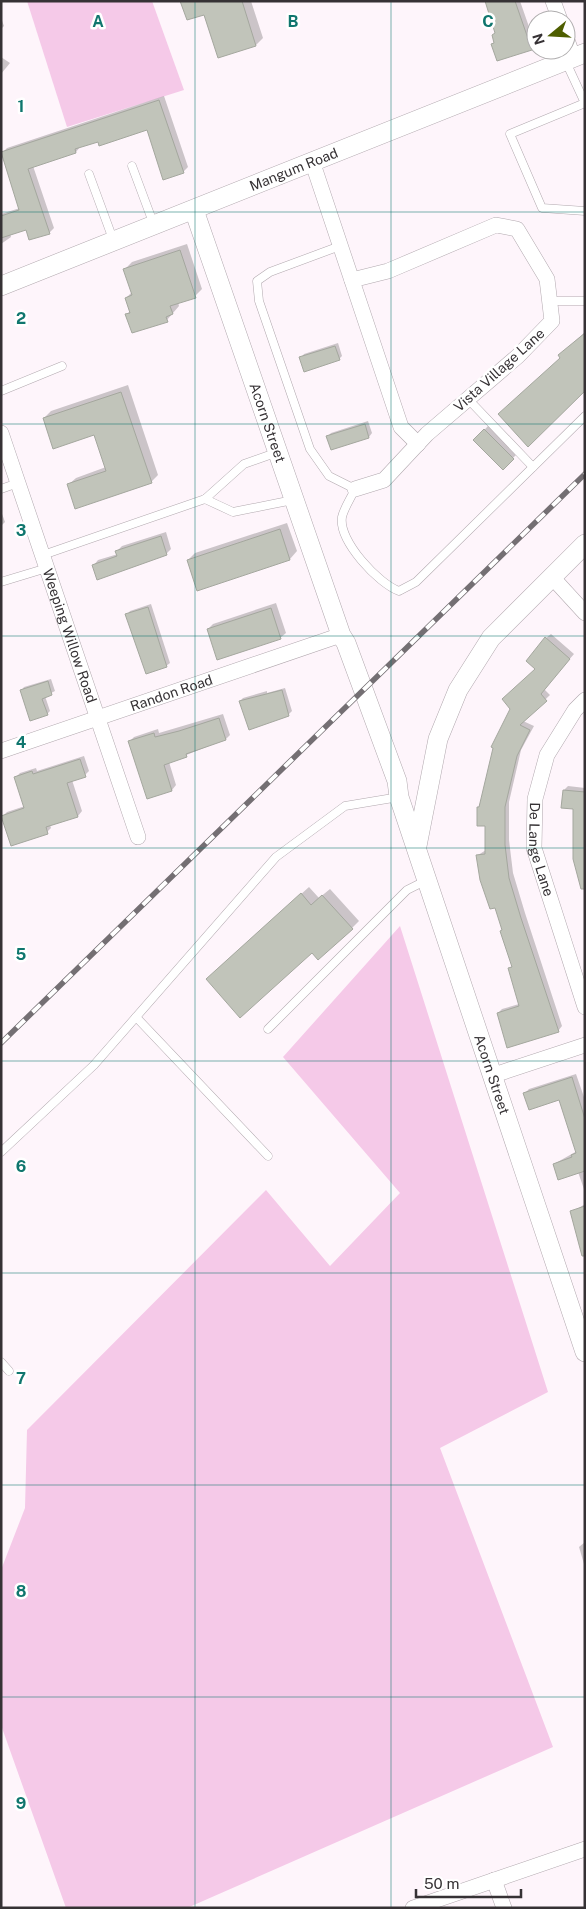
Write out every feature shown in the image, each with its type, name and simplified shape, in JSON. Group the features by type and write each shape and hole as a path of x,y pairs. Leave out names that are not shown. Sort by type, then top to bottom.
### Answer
{"street":[{"name":"Mangum Road","path":"1,286 566,60"},
{"path":"312,161 401,427 418,444"},
{"name":"Acorn Street","path":"194,210 341,635 346,643 393,772 399,797 417,846 490,1076 585,1352"},
{"name":"Vista Village Lane","path":"352,280 388,271 496,225 517,229 547,279 552,321 518,356 418,444 384,480 355,489"},
{"name":"Weeping Willow Road","path":"1,433 138,837"},
{"path":"417,846 438,739 458,690 491,638 585,544"},
{"path":"552,577 585,613"},
{"name":"Randon Road","path":"1,751 341,635"},
{"name":"De Lange Lane","path":"585,700 575,710 547,755 535,800 534,848 585,1007"},
{"path":"490,1076 585,1046"},
{"path":"413,1908 585,1850"},
{"path":"494,1880 504,1908"}],"lane":[{"path":"575,60 585,102 510,134 542,208 585,211"},
{"path":"132,166 154,225"},
{"path":"89,174 114,242"},
{"path":"340,246 270,272 257,281 259,300 310,449 329,476 355,489 342,517 343,530 356,554 390,588 399,591 416,582 585,416"},
{"path":"550,301 585,301"},
{"path":"1,391 62,366"},
{"path":"468,399 533,467"},
{"path":"1,582 45,562 205,499 244,464 278,452"},
{"path":"1,489 18,483"},
{"path":"205,499 233,512 294,500"},
{"path":"1,1152 94,1065 276,857 345,806 399,797"},
{"path":"268,1029 407,890 427,880"},
{"path":"136,1017 268,1156"},
{"path":"1,1362 9,1371"}],"shaded area":[{"path":"27,1 152,1 184,90 67,127"},
{"path":"400,926 548,1392 440,1448 553,1747 187,1908 66,1908 1,1725 1,1570 25,1508 27,1430 266,1190 330,1266 400,1193 283,1057"}],"building":[{"path":"180,1 242,1 256,46 218,58 204,15 187,20"},
{"path":"485,1 515,1 526,33 526,52 497,61 491,44 494,43 492,35 495,33"},
{"path":"159,100 184,173 163,180 147,130 99,146 98,142 75,149 76,153 28,169 50,234 29,240 26,230 1,238 1,216 19,210 1,152"},
{"path":"180,250 196,298 170,306 173,314 166,317 168,322 132,333 125,314 130,313 125,298 132,295 123,269"},
{"path":"585,333 585,391 528,447 498,414 560,358 558,355"},
{"path":"335,346 340,360 304,372 299,357"},
{"path":"121,392 152,483 75,509 67,484 106,471 94,435 53,449 43,418"},
{"path":"365,424 369,438 331,450 326,436"},
{"path":"484,429 514,459 503,470 473,440"},
{"path":"280,529 290,560 197,591 187,560"},
{"path":"161,536 167,555 97,580 92,565 117,556 115,551"},
{"path":"148,607 167,667 146,674 125,614"},
{"path":"271,608 281,639 217,660 207,629"},
{"path":"545,637 570,659 541,694 547,701 520,725 530,730 517,756 505,807 505,845 509,878 559,1032 507,1048 497,1013 519,1006 508,968 512,967 500,931 502,930 495,908 490,909 480,880 476,855 485,854 485,826 477,826 477,807 479,807 493,748 491,747 510,709 502,699 535,669 526,661"},
{"path":"48,681 52,695 42,699 48,715 30,721 20,690"},
{"path":"282,690 289,716 249,730 239,701"},
{"path":"219,718 226,740 186,754 187,757 164,765 172,791 147,799 128,741 154,733 155,737 179,731"},
{"path":"80,759 86,777 67,783 78,817 46,827 48,834 11,846 1,816 24,808 14,777 32,771 33,774"},
{"path":"563,790 585,792 585,889 581,889 573,859 573,809 561,808"},
{"path":"301,893 311,905 322,895 353,929 318,960 312,953 240,1018 206,979"},
{"path":"572,1077 585,1119 585,1171 558,1180 553,1164 572,1157 571,1155 576,1153 559,1100 529,1110 523,1093"},
{"path":"585,1206 585,1256 582,1256 570,1211"}],"railway":[{"path":"1,1043 585,474"}]}
